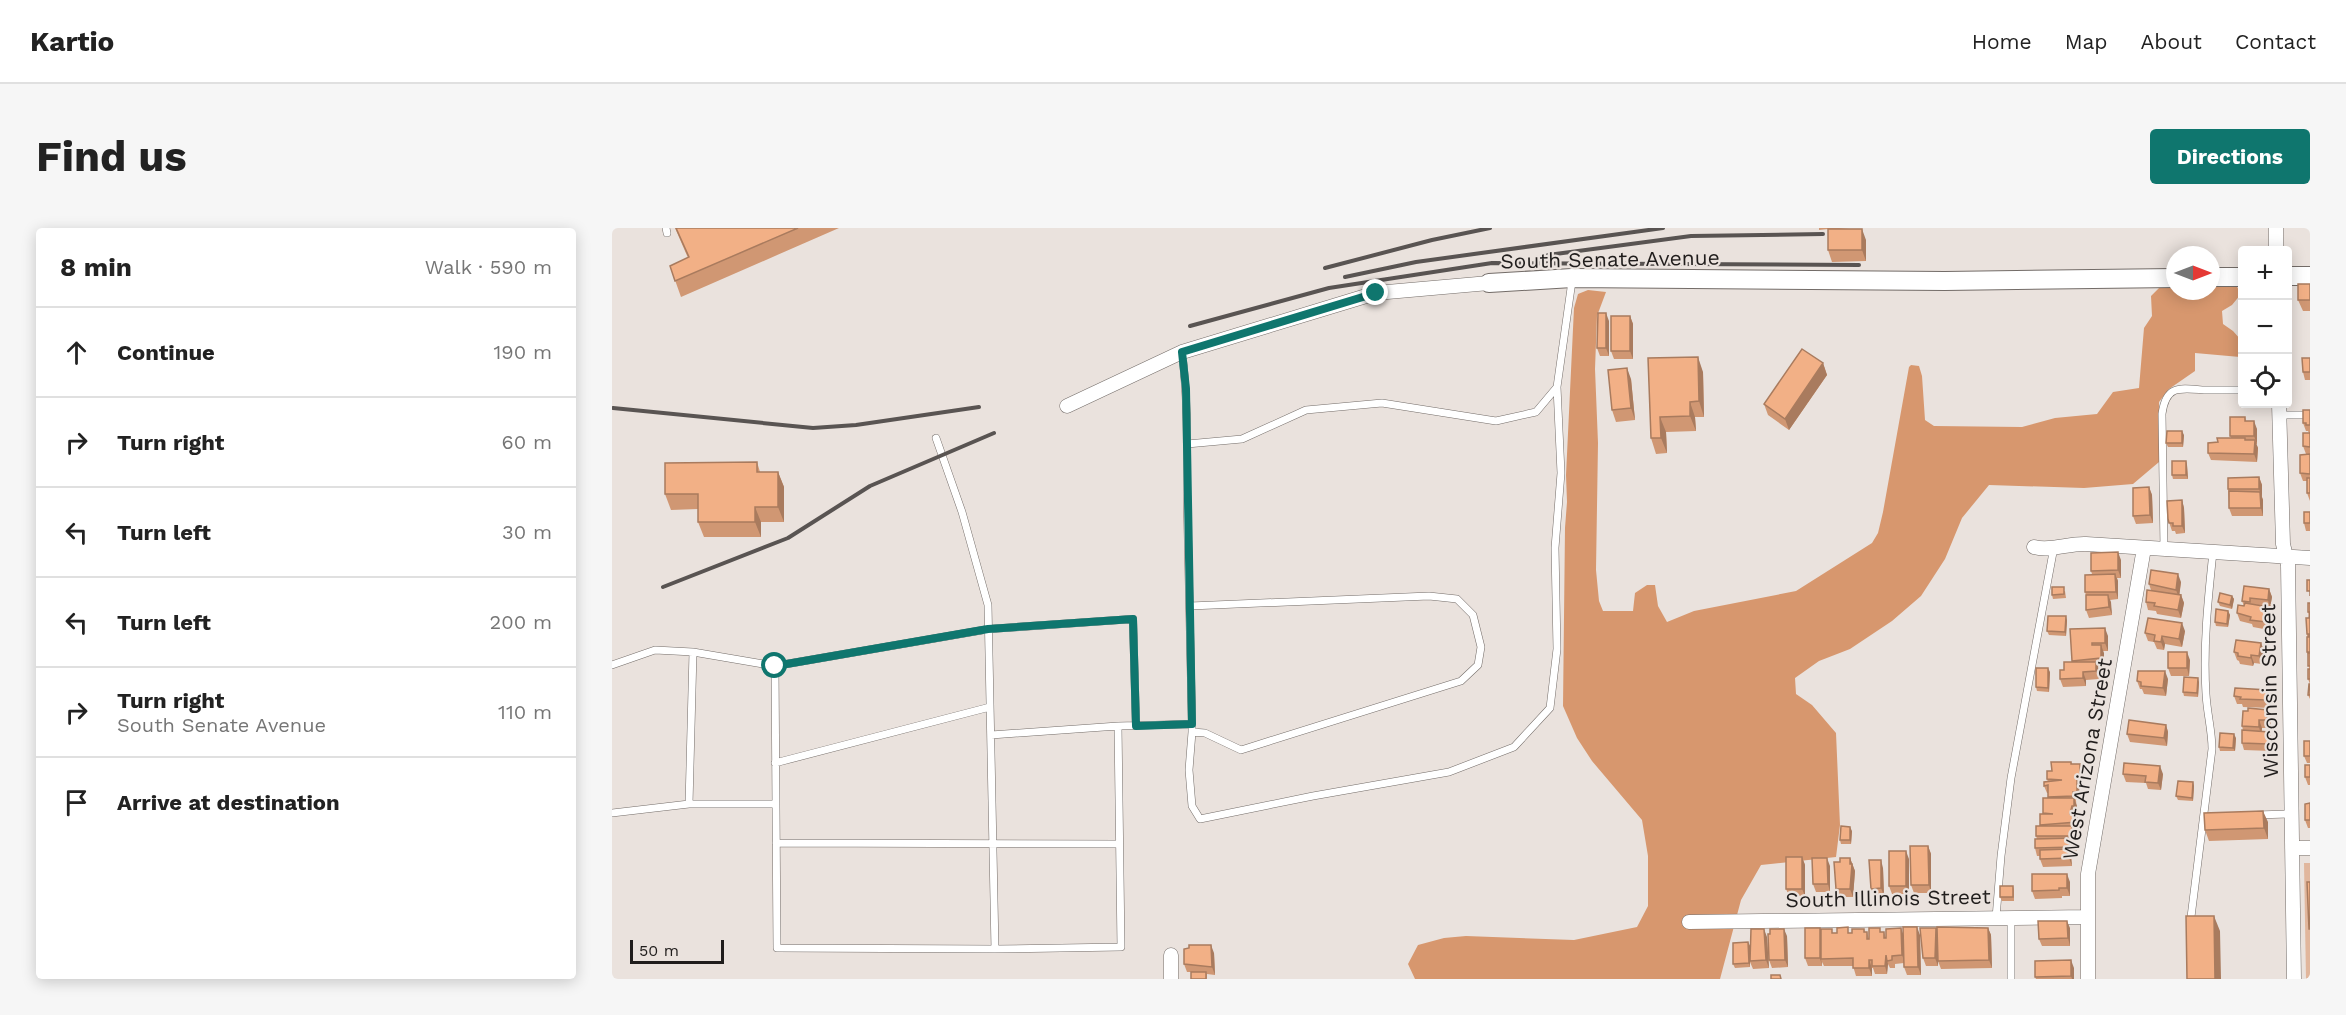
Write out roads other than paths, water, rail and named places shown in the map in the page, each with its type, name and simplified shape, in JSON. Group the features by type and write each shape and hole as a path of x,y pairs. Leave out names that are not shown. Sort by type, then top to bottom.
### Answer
{"street":[{"path":"2276,228 2276,246"},
{"path":"2292,276 2310,276"},
{"path":"2220,277 2238,277"},
{"name":"South Senate Avenue","path":"1067,406 1182,352 1376,293 1572,278 1945,281 2166,278"},
{"name":"Wisconsin Street","path":"2280,409 2283,544 2286,556 2294,979"},
{"path":"2034,547 2045,549 2078,543 2310,558"},
{"name":"West Arizona Street","path":"2088,979 2088,874 2144,548"},
{"path":"2292,848 2310,848"},
{"name":"South Illinois Street","path":"1689,921 2087,917"},
{"path":"1170,955 1170,979"}],"lane":[{"path":"1182,352 1186,389 1192,728 1190,770 1192,806 1200,819 1312,796 1449,772 1514,747 1550,708 1557,649 1555,548 1561,474 1557,387 1572,278"},
{"path":"1186,444 1242,439 1306,410 1382,403 1496,421 1536,412 1557,387"},
{"path":"2164,549 2162,414 2164,401 2175,390 2189,388 2238,390"},
{"path":"2280,409 2310,415"},
{"path":"936,438 962,512 988,605 995,949"},
{"path":"1996,918 2011,778 2054,547"},
{"path":"2190,932 2212,749 2212,730 2206,696 2208,593 2213,552"},
{"path":"991,735 1118,726 1192,728 1241,750 1461,681 1478,665 1481,647 1473,615 1457,598 1429,596 1190,606"},
{"path":"612,665 655,650 693,652 775,666 988,629 1133,619 1136,726"},
{"path":"689,804 693,652"},
{"path":"775,666 777,948 1121,948 1118,726"},
{"path":"776,763 990,706"},
{"path":"612,813 689,804 776,804"},
{"path":"2247,815 2292,814"},
{"path":"2203,817 2214,817"},
{"path":"776,843 1119,844"},
{"path":"2011,918 2011,979"}],"railway":[{"path":"1325,268 1432,240 1490,228"},
{"path":"1345,277 1416,262 1663,228"},
{"path":"1548,255 1691,236 1823,234"},
{"path":"1190,326 1329,288 1492,263 1859,265"},
{"path":"613,408 813,428 856,425 979,407"},
{"path":"663,587 788,538 870,486 994,433"}]}
